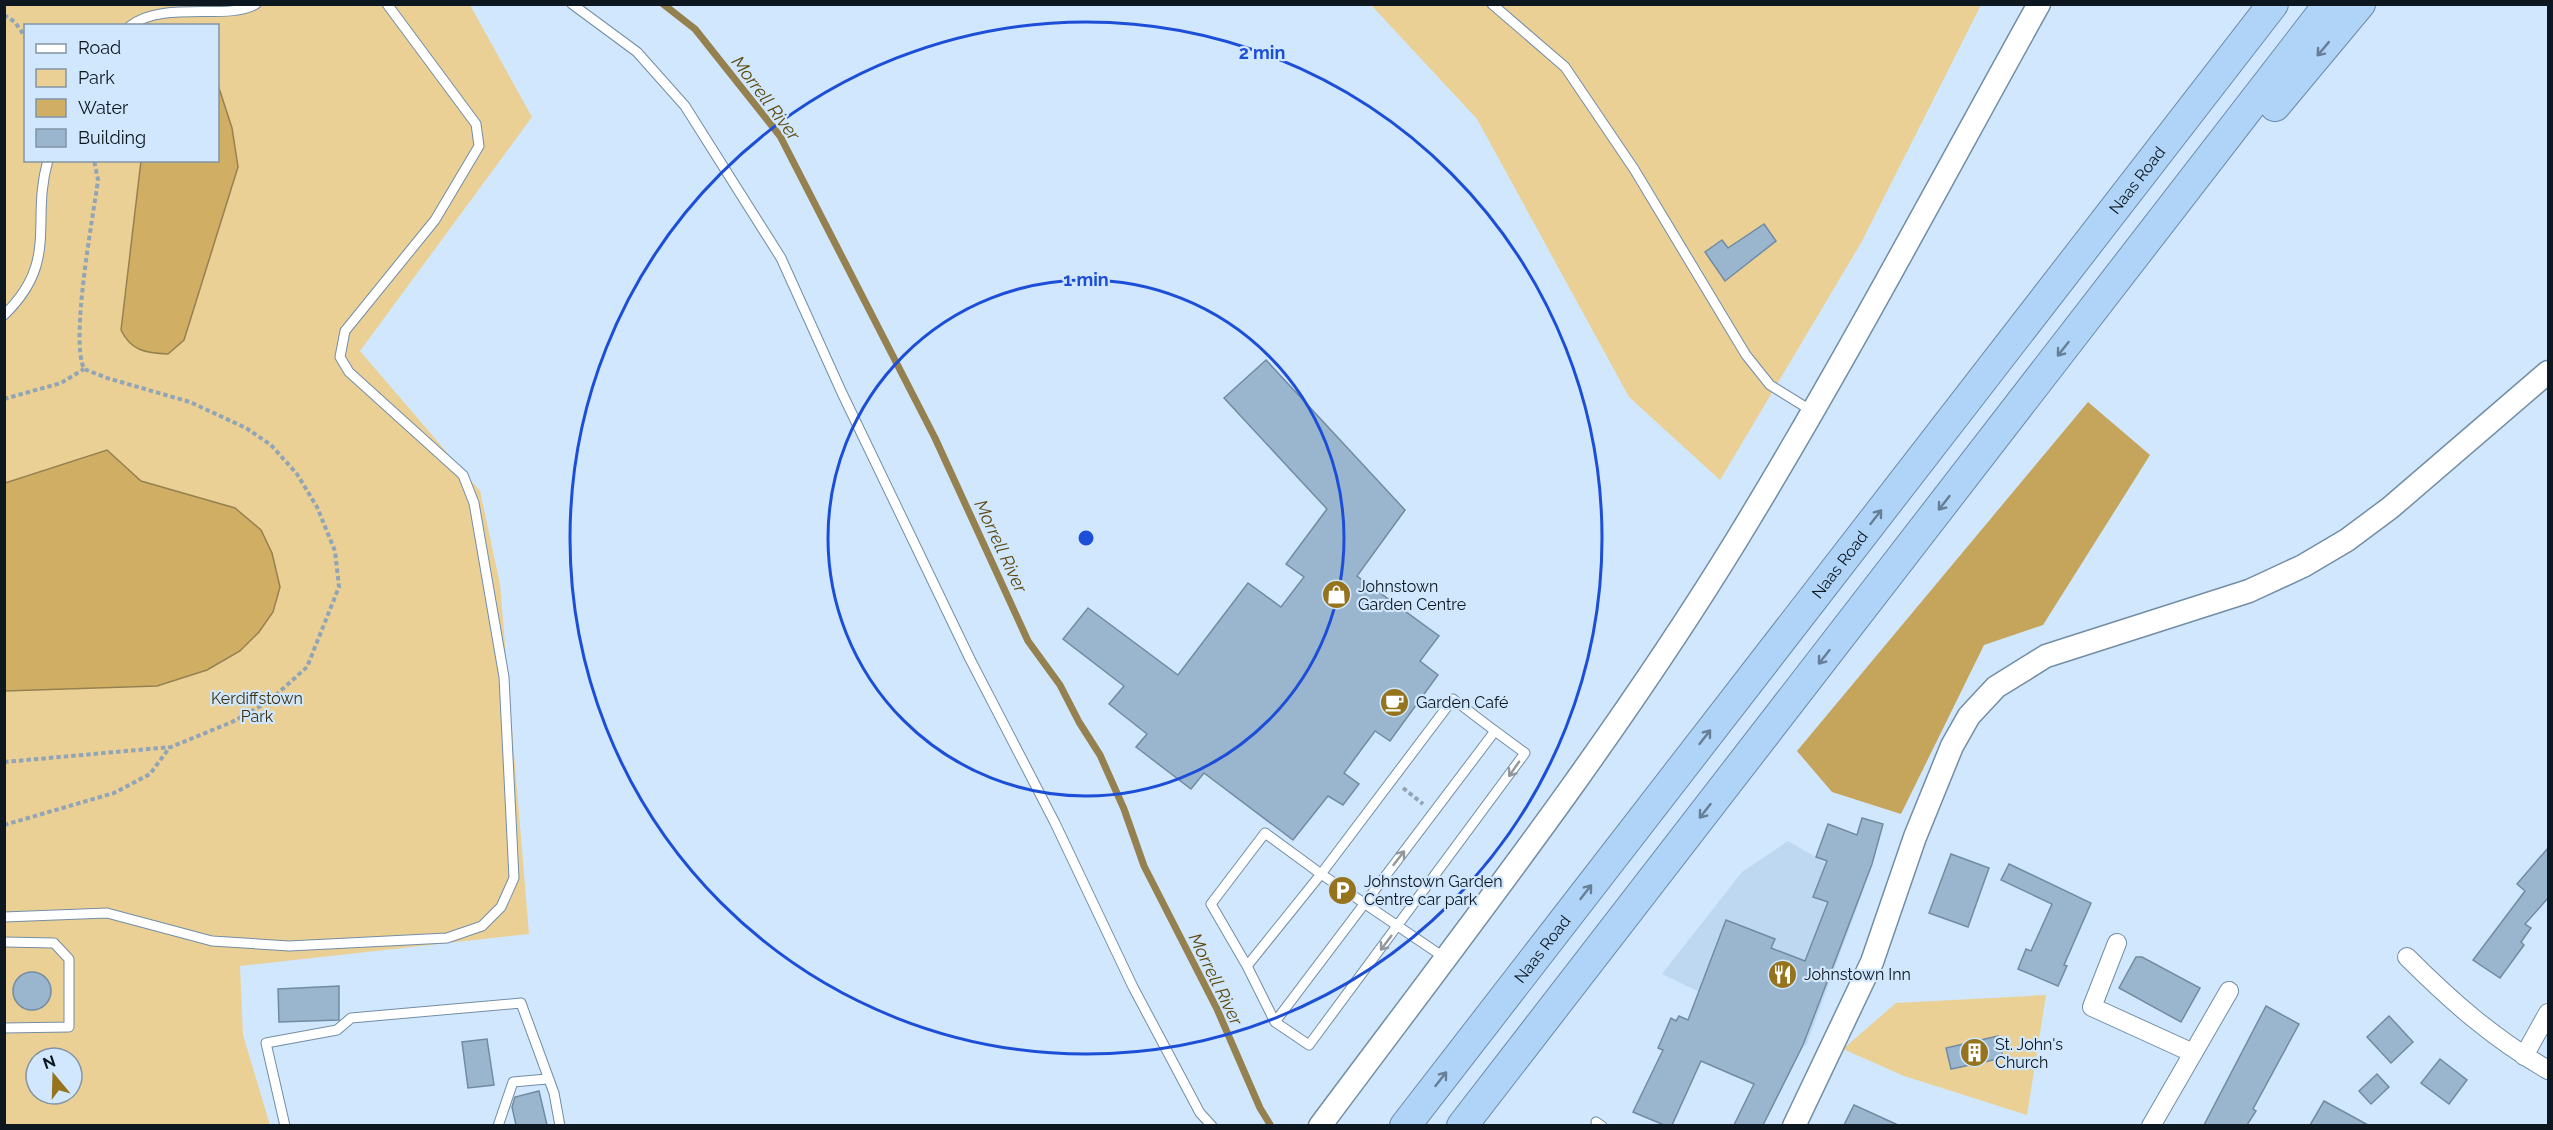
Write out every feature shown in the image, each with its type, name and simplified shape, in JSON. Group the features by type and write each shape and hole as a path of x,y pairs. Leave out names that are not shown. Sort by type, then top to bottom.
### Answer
{"highway":[{"path":"2061,278 2260,4"},
{"name":"Naas Road","path":"1405,1125 2273,4"},
{"path":"1462,1125 2329,4"},
{"path":"2099,302 2213,181 2360,4"}],"street":[{"path":"1320,1125 1583,773 1735,543 1852,344 2039,4"},
{"path":"1794,1125 1872,962 1915,837 1952,746 1969,716 1996,687 2046,656 2249,591 2303,566 2347,540 2390,508 2548,372"},
{"path":"2116,943 2092,1007 2193,1053"},
{"path":"2406,957 2455,1006 2524,1056 2548,1070"},
{"path":"2151,1125 2229,991"},
{"path":"2524,1056 2548,1013"}],"lane":[{"path":"133,24 139,19 191,10 247,9 256,4"},
{"path":"4,917 107,913 212,941 289,946 447,938 482,926 501,907 514,878 504,677 474,503 464,475 349,372 340,357 345,331 435,220 479,146 476,124 387,4"},
{"path":"572,4 637,52 685,106 781,258 842,393 970,658 1055,823 1133,987 1200,1113 1212,1125"},
{"path":"1492,4 1565,67 1634,169 1746,355 1770,385 1812,411"},
{"path":"4,315 23,297 39,264 47,162"},
{"path":"1247,966 1321,874 1453,699 1526,753 1399,927 1309,1045 1275,1022 1247,966 1211,904 1265,833 1321,874 1363,904 1399,927 1445,958"},
{"path":"1275,1022 1495,731"},
{"path":"4,942 54,943 69,959 69,1027 4,1028"},
{"path":"285,1125 266,1043 337,1030 351,1018 521,1003 554,1093 560,1125"},
{"path":"498,1125 513,1082 547,1079"}],"path":[{"path":"4,15 15,22 24,35"},
{"path":"4,762 171,747 232,722 259,707 307,667 339,587 335,551 317,507 297,474 271,445 246,428 190,402 106,378 84,369 79,358 80,324 98,180 94,162"},
{"path":"4,399 61,383 84,369"},
{"path":"4,825 114,793 150,774 171,747"},
{"path":"1392,780 1434,812"}],"shaded area":[{"path":"2088,402 2150,455 2043,625 1984,645 1901,814 1832,792 1797,751"},
{"path":"1788,841 1865,886 1806,1046 1746,1022 1714,999 1662,974 1742,872"}],"green space":[{"name":"Kerdiffstown Park","path":"5,5 470,5 532,117 360,351 480,491 500,584 529,934 240,966 243,1035 270,1125 5,1126"},
{"path":"1371,5 1981,5 1861,243 1720,480 1629,397 1477,119"},
{"path":"2046,995 2027,1115 1904,1076 1843,1049 1896,1003"}],"water":[{"path":"219,88 232,128 238,167 184,340 168,354 146,352 134,347 121,330 141,162 219,162"},
{"path":"107,450 141,481 235,508 261,530 272,553 280,587 273,612 259,632 240,651 207,670 157,686 5,691 5,483"}],"building":[{"path":"1764,224 1776,241 1725,281 1705,252 1722,240 1728,248"},
{"name":"Johnstown Garden Centre","path":"1266,360 1405,510 1357,576 1439,636 1420,661 1438,675 1390,741 1375,731 1344,773 1359,784 1343,805 1328,796 1293,840 1204,773 1191,789 1136,747 1147,734 1109,704 1124,686 1063,639 1088,608 1178,675 1248,583 1281,607 1304,577 1286,564 1327,509 1224,398"},
{"path":"1862,818 1883,824 1872,864 1803,1045 1763,1125 1734,1125 1754,1084 1701,1061 1672,1125 1664,1125 1633,1112 1663,1050 1658,1048 1671,1018 1676,1021 1679,1016 1688,1020 1726,920 1775,939 1771,948 1805,961 1828,902 1813,897 1827,861 1816,857 1828,824 1857,835"},
{"path":"2548,848 2548,898 2525,924 2531,928 2521,942 2524,945 2500,978 2473,960 2525,891 2517,884"},
{"path":"1951,854 1989,868 1968,927 1929,913"},
{"path":"2009,864 2091,903 2064,965 2067,966 2058,986 2018,969 2026,949 2031,951 2052,904 2001,880"},
{"path":"2136,957 2142,957 2200,988 2181,1022 2119,988"},
{"path":"32,972 45,978 51,991 45,1004 32,1010 19,1004 13,991 19,978"},
{"path":"339,986 339,1020 279,1022 278,989"},
{"path":"2266,1006 2299,1024 2253,1109 2256,1111 2247,1125 2204,1125"},
{"path":"2389,1016 2413,1042 2391,1063 2367,1037"},
{"name":"St. John's Church","path":"1998,1036 2003,1058 1951,1069 1946,1048"},
{"path":"487,1039 494,1085 468,1088 462,1042"},
{"path":"2440,1059 2467,1080 2449,1104 2421,1083"},
{"path":"2377,1074 2389,1087 2371,1104 2359,1091"},
{"path":"539,1091 547,1125 516,1125 512,1107 515,1097"},
{"path":"2324,1101 2368,1125 2310,1125"},
{"path":"1854,1105 1898,1125 1844,1125"}],"waterway":[{"name":"Morrell River","path":"663,4 695,29 780,136 935,438 1028,641 1060,685 1079,722 1100,755 1124,809 1144,866 1217,1009 1260,1108 1271,1126"}],"place":[{"name":"Johnstown Garden Centre","path":"1337,595"},
{"name":"Garden Café","path":"1395,702"},
{"name":"Johnstown Garden Centre car park","path":"1343,890"},
{"name":"Johnstown Inn","path":"1783,974"},
{"name":"St. John's Church","path":"1974,1053"}]}
